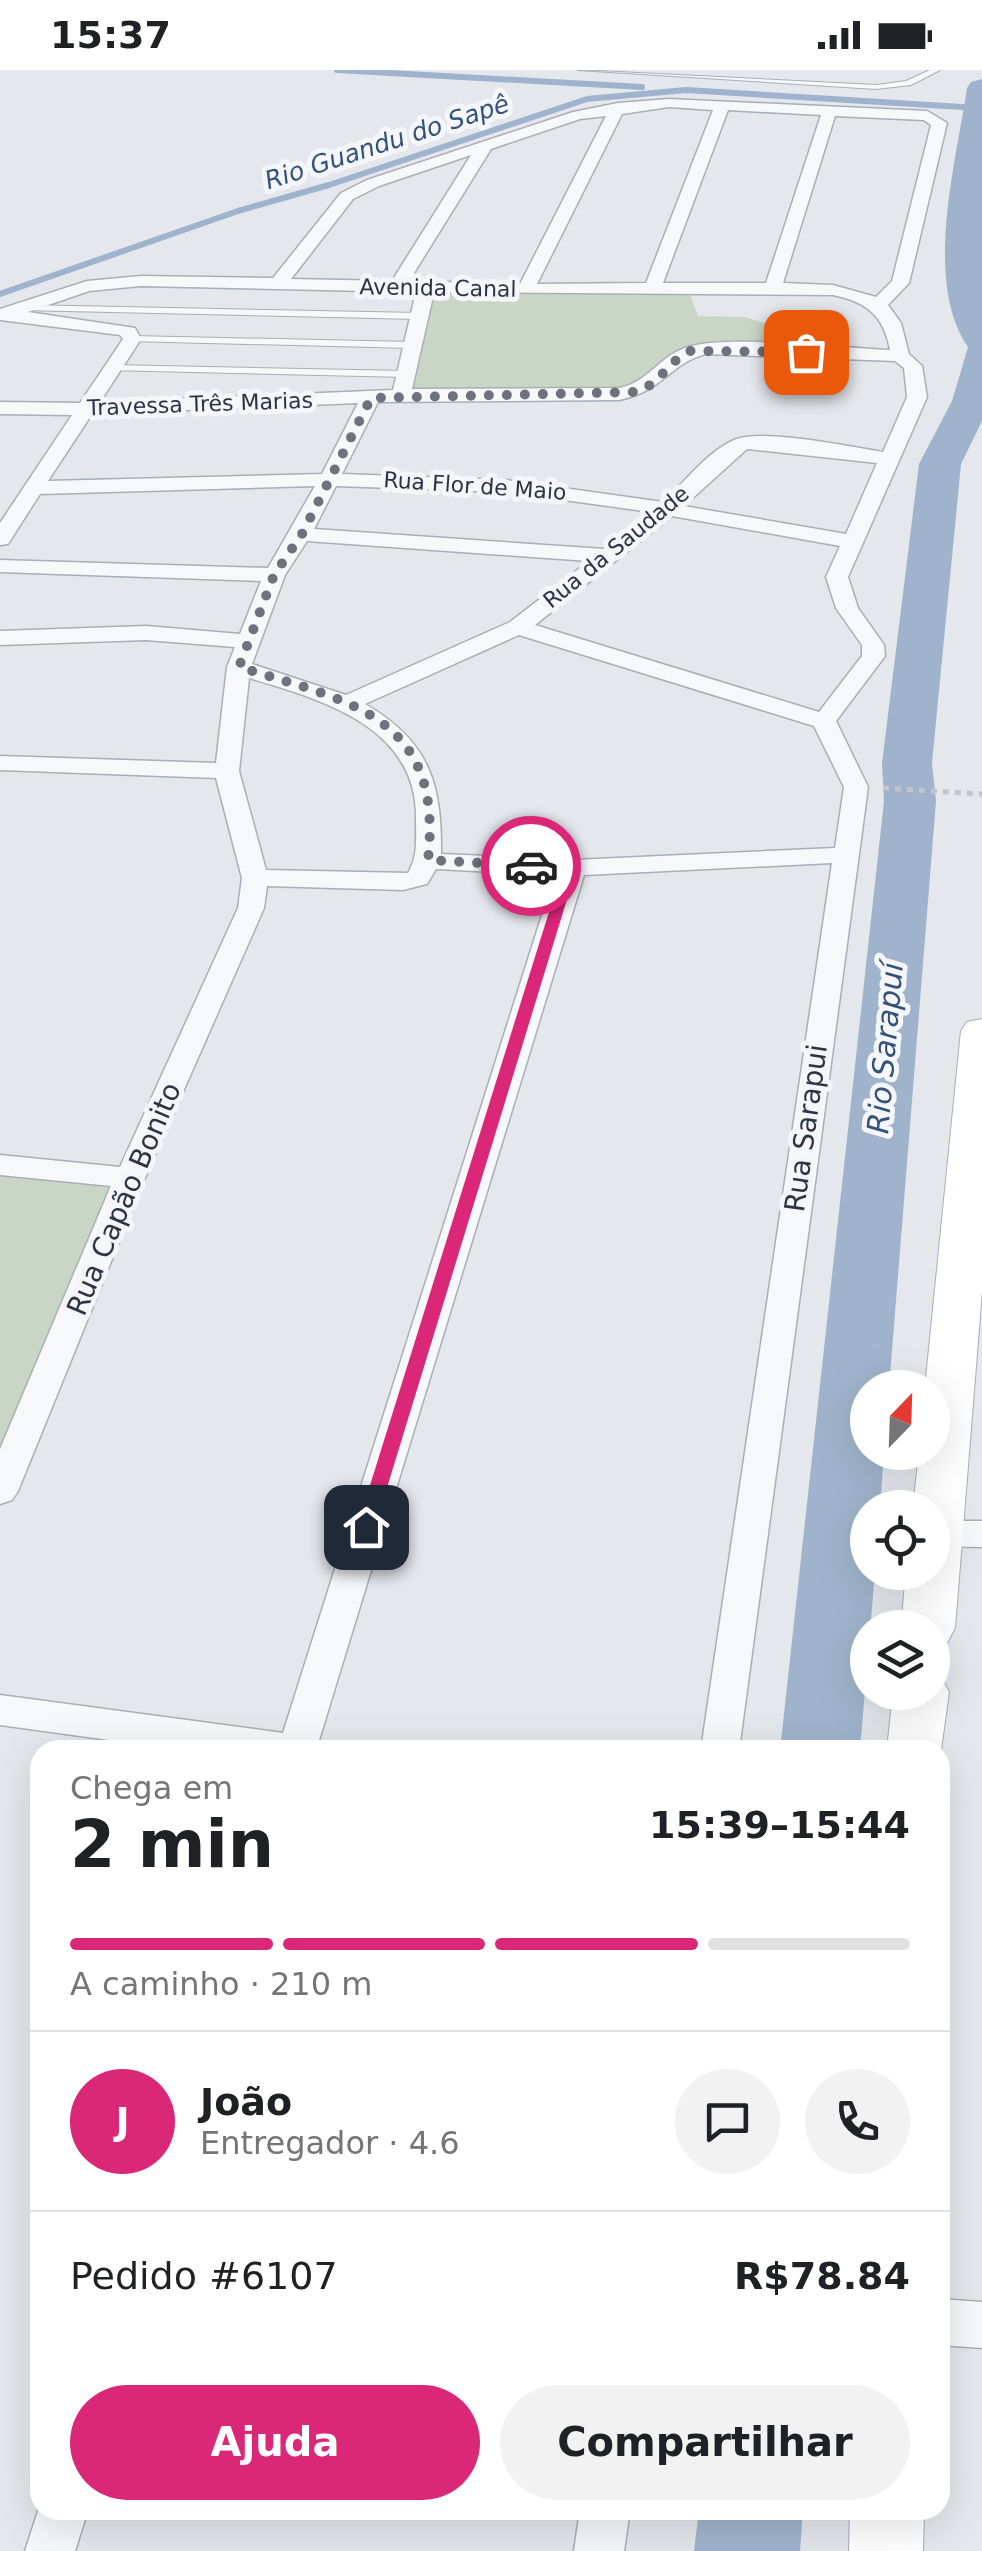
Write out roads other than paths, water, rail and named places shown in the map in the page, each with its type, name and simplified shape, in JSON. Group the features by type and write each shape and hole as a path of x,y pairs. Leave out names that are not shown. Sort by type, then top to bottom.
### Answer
{"street":[{"path":"652,290 722,104"},
{"path":"276,286 348,196 373,183 555,122 618,108 722,104 927,116 938,123 900,284 879,304 893,327 900,356 913,366 917,396 837,577 847,608 865,630 874,656 824,721 518,627"},
{"path":"526,289 618,108"},
{"path":"774,288 830,109"},
{"path":"397,287 484,148"},
{"name":"Avenida Canal","path":"10,312 88,286 114,282 526,289 774,288 834,290 879,304"},
{"path":"401,395 426,288"},
{"path":"0,539 132,338 132,334 120,330 10,312"},
{"name":"Travessa Três Marias","path":"0,408 84,409 401,395 635,392 652,384 679,356 706,348 900,356"},
{"path":"239,667 350,702 399,735 415,756 423,776 428,860 418,878 253,893 227,771 239,667 246,642 274,575 302,534 371,398"},
{"name":"Rua da Saudade","path":"350,702 518,627 666,511 729,450 744,443 889,458"},
{"name":"Rua Flor de Maio","path":"36,488 330,478 506,486 590,495 850,541"},
{"path":"302,534 608,556"},
{"path":"0,566 274,575"},
{"path":"0,638 146,632 246,642"},
{"name":"Rua Sarapui","path":"721,1740 843,856 856,787 824,721"},
{"path":"0,763 227,771"},
{"path":"428,860 567,882 843,856"},
{"path":"299,1740 567,882"},
{"name":"Rua Capão Bonito","path":"0,1491 253,893"},
{"path":"934,1610 959,1534 982,1030"},
{"path":"0,1165 130,1178"},
{"path":"0,1710 222,1740"},
{"path":"917,1740 919,1710"},
{"path":"950,2323 982,2325"},
{"path":"50,2551 60,2520"},
{"path":"599,2551 604,2520"},
{"path":"886,2520 886,2551"}],"lane":[{"path":"582,70 876,87 908,83 936,70"},
{"path":"10,312 419,316"},
{"path":"132,338 412,345"},
{"path":"111,368 407,374"}],"waterway":[{"name":"Rio Sarapuí","path":"337,70 642,87"},
{"name":"Rio Sarapuí","path":"982,88 964,229 965,303 982,340"},
{"name":"Rio Guandu do Sapê","path":"0,294 238,211 329,185 587,99 686,90 979,108"},
{"name":"Rio Sarapuí","path":"821,1740 910,801 907,763 940,464 972,401 982,355"},
{"name":"Rio Sarapuí","path":"747,2551 750,2520"}]}
